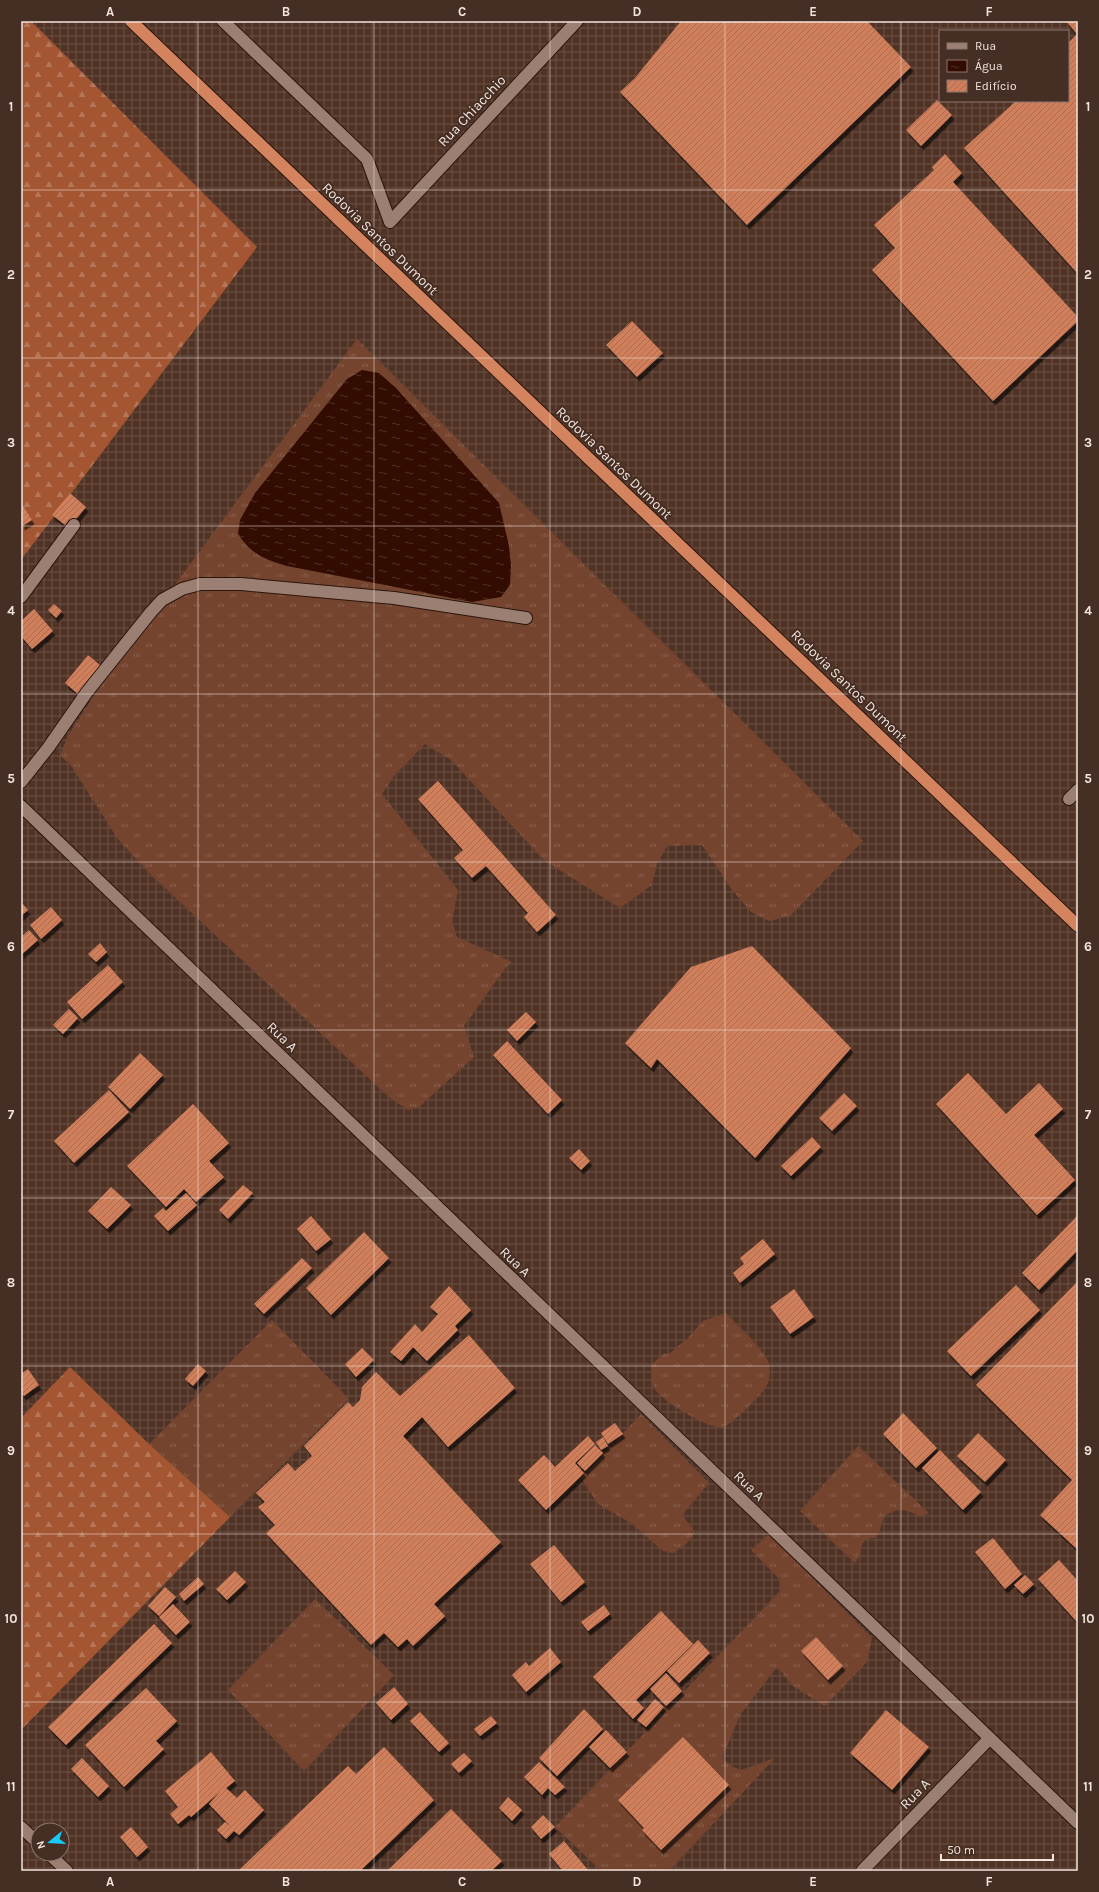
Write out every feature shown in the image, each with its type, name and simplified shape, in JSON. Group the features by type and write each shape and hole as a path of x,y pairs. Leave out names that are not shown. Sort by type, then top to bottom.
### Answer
{"highway":[{"name":"Rodovia Santos Dumont","path":"131,21 1078,926"}],"street":[{"name":"Rua Chiacchio","path":"223,21 367,159 390,222 577,21"},
{"path":"21,598 74,525"},
{"path":"21,782 48,748 87,692 151,612 162,600 182,589 200,584 249,585 394,598 526,618"},
{"path":"1069,799 1078,790"},
{"name":"Rua A","path":"21,806 454,1225 845,1598 989,1739 1078,1823"},
{"name":"Rua A","path":"862,1871 989,1739"},
{"path":"21,1827 30,1835"},
{"path":"57,1862 67,1871"}],"shaded area":[{"path":"21,21 1078,21 1078,1871 21,1871"}],"green space":[{"path":"21,21 31,21 257,247 21,560"},
{"path":"357,339 863,841 790,916 769,921 751,912 733,891 702,845 667,846 657,864 652,885 620,908 545,861 451,760 425,744 394,776 382,794 458,890 452,921 457,937 512,962 506,967 464,1026 474,1057 419,1107 408,1110 389,1097 151,875 117,838 72,767 60,755 69,734 105,679"},
{"path":"726,1313 750,1337 761,1351 769,1364 770,1371 766,1387 748,1407 728,1425 716,1427 686,1414 659,1394 653,1383 651,1365 663,1354 670,1353 687,1339 703,1321"},
{"path":"272,1320 349,1399 230,1517 149,1444"},
{"path":"70,1367 149,1444 230,1517 21,1730 21,1418"},
{"path":"641,1414 709,1483 682,1515 695,1532 686,1544 673,1553 663,1551 631,1523 598,1504 581,1478"},
{"path":"858,1446 929,1513 920,1517 910,1512 898,1510 884,1516 879,1533 874,1538 868,1539 863,1543 860,1555 855,1563 800,1511"},
{"path":"769,1534 872,1638 867,1662 825,1706 793,1686 777,1667 740,1715 722,1758 731,1766 741,1770 775,1758 669,1871 601,1871 555,1827 781,1590 780,1580 751,1550"},
{"path":"315,1599 394,1675 304,1771 228,1690"}],"water":[{"path":"362,370 379,373 396,388 499,503 509,546 511,566 510,585 501,597 472,602 287,566 259,555 243,541 238,534 240,520 255,493 347,379"}],"building":[{"path":"681,21 867,21 911,67 747,225 620,92 635,78"},
{"path":"1066,21 1078,21 1078,274 964,148 1015,102 1069,102 1069,42 1077,34"},
{"path":"937,100 952,115 921,146 906,130"},
{"path":"945,154 962,173 953,182 1078,317 1078,321 993,401 872,270 895,248 874,225 934,170 932,167"},
{"path":"632,321 663,353 637,377 606,345"},
{"path":"70,493 86,507 69,528 52,515"},
{"path":"22,504 32,520 22,526 21,505"},
{"path":"54,604 62,611 56,618 48,610"},
{"path":"34,609 53,631 32,649 21,636 21,621"},
{"path":"88,655 101,666 78,694 65,683"},
{"path":"438,781 556,915 537,932 524,917 528,913 486,866 472,878 454,858 463,850 418,799"},
{"path":"21,902 28,910 21,916"},
{"path":"51,907 62,920 41,939 30,925"},
{"path":"29,930 38,940 21,955 21,937"},
{"path":"100,943 107,952 96,962 88,954"},
{"path":"752,946 851,1048 755,1158 657,1059 651,1068 625,1043 691,967"},
{"path":"108,965 123,982 82,1019 67,1002"},
{"path":"69,1009 78,1018 63,1034 53,1025"},
{"path":"526,1012 536,1022 517,1041 507,1030"},
{"path":"507,1041 562,1100 548,1114 493,1055"},
{"path":"140,1053 163,1075 130,1109 108,1087"},
{"path":"968,1073 1006,1114 1039,1083 1063,1109 1034,1135 1075,1180 1037,1215 936,1104"},
{"path":"109,1090 129,1112 74,1163 54,1141"},
{"path":"844,1093 857,1106 832,1131 819,1118"},
{"path":"193,1104 229,1143 209,1161 224,1177 196,1202 184,1189 166,1207 127,1166"},
{"path":"812,1137 821,1147 791,1176 781,1166"},
{"path":"579,1149 590,1161 581,1170 569,1158"},
{"path":"243,1185 253,1193 228,1219 219,1210"},
{"path":"111,1187 131,1205 107,1229 88,1211"},
{"path":"186,1193 197,1205 168,1231 154,1216 163,1208 166,1211"},
{"path":"1078,1215 1078,1250 1039,1290 1022,1273"},
{"path":"311,1216 331,1239 316,1251 297,1229"},
{"path":"364,1232 389,1258 331,1315 306,1288"},
{"path":"763,1239 775,1254 740,1283 733,1273 744,1264 740,1258"},
{"path":"302,1258 312,1268 264,1314 254,1304"},
{"path":"1078,1281 1078,1550 1040,1515 1072,1480 976,1385"},
{"path":"1016,1285 1040,1310 971,1376 947,1351"},
{"path":"449,1286 471,1310 455,1326 458,1330 427,1361 413,1347 401,1361 390,1352 415,1324 422,1332 438,1314 430,1307"},
{"path":"794,1289 814,1317 790,1334 770,1307"},
{"path":"469,1335 515,1388 448,1447 422,1417 403,1436 501,1542 434,1604 445,1616 413,1646 407,1639 398,1647 384,1633 371,1645 266,1533 275,1525 258,1507 265,1502 256,1493 288,1463 295,1471 312,1456 304,1446 348,1402 353,1407 360,1400 362,1387 376,1372 400,1396"},
{"path":"362,1348 374,1360 356,1377 345,1364"},
{"path":"198,1364 206,1371 193,1386 185,1379"},
{"path":"28,1369 39,1385 24,1396 21,1392 21,1374"},
{"path":"903,1413 937,1448 916,1468 883,1434"},
{"path":"615,1423 623,1434 608,1444 601,1433"},
{"path":"978,1433 1006,1460 985,1482 957,1456"},
{"path":"588,1436 595,1444 575,1463 584,1473 546,1510 518,1480 544,1455 555,1467"},
{"path":"603,1437 608,1446 601,1450 596,1442"},
{"path":"595,1445 603,1453 585,1471 577,1463"},
{"path":"940,1450 981,1492 963,1510 922,1468"},
{"path":"993,1538 1022,1574 1005,1589 975,1552"},
{"path":"554,1545 585,1582 561,1602 530,1564"},
{"path":"1059,1560 1078,1581 1078,1623 1038,1579"},
{"path":"235,1571 246,1582 227,1600 216,1589"},
{"path":"1025,1575 1034,1584 1023,1594 1014,1585"},
{"path":"198,1577 204,1584 184,1601 179,1594"},
{"path":"165,1587 176,1597 159,1616 148,1606"},
{"path":"173,1604 190,1622 176,1635 159,1617"},
{"path":"604,1605 610,1614 588,1631 581,1622"},
{"path":"661,1611 693,1644 636,1700 644,1708 633,1719 593,1677"},
{"path":"154,1624 172,1643 66,1745 48,1727"},
{"path":"816,1637 843,1666 828,1680 801,1651"},
{"path":"698,1640 710,1653 679,1683 667,1671"},
{"path":"550,1648 561,1662 526,1692 512,1675 526,1662 529,1666"},
{"path":"666,1673 682,1691 666,1706 650,1689"},
{"path":"394,1687 408,1704 391,1720 376,1703"},
{"path":"146,1688 177,1721 156,1741 164,1749 124,1787 85,1745"},
{"path":"655,1699 664,1707 646,1727 637,1720"},
{"path":"584,1709 603,1729 557,1776 539,1758"},
{"path":"886,1710 929,1747 892,1790 850,1753"},
{"path":"420,1712 449,1743 439,1752 410,1721"},
{"path":"491,1716 497,1723 480,1736 474,1729"},
{"path":"606,1730 627,1752 610,1768 589,1747"},
{"path":"683,1737 729,1785 661,1850 642,1830 644,1828 618,1800"},
{"path":"384,1747 434,1800 360,1871 238,1871 348,1766 356,1774"},
{"path":"211,1752 235,1781 226,1788 237,1798 245,1790 264,1810 239,1835 234,1831 226,1839 217,1830 225,1822 231,1827 209,1804 220,1792 191,1817 189,1815 178,1824 170,1814 178,1807 165,1791"},
{"path":"464,1753 472,1761 459,1773 451,1764"},
{"path":"82,1758 109,1786 98,1797 71,1769"},
{"path":"539,1762 565,1787 555,1795 548,1788 542,1795 524,1777"},
{"path":"508,1797 522,1810 512,1821 499,1808"},
{"path":"451,1809 502,1861 491,1871 387,1871"},
{"path":"543,1815 555,1827 541,1839 531,1827"},
{"path":"131,1827 148,1847 137,1857 120,1837"},
{"path":"564,1841 588,1870 587,1871 563,1871 549,1854"}]}
